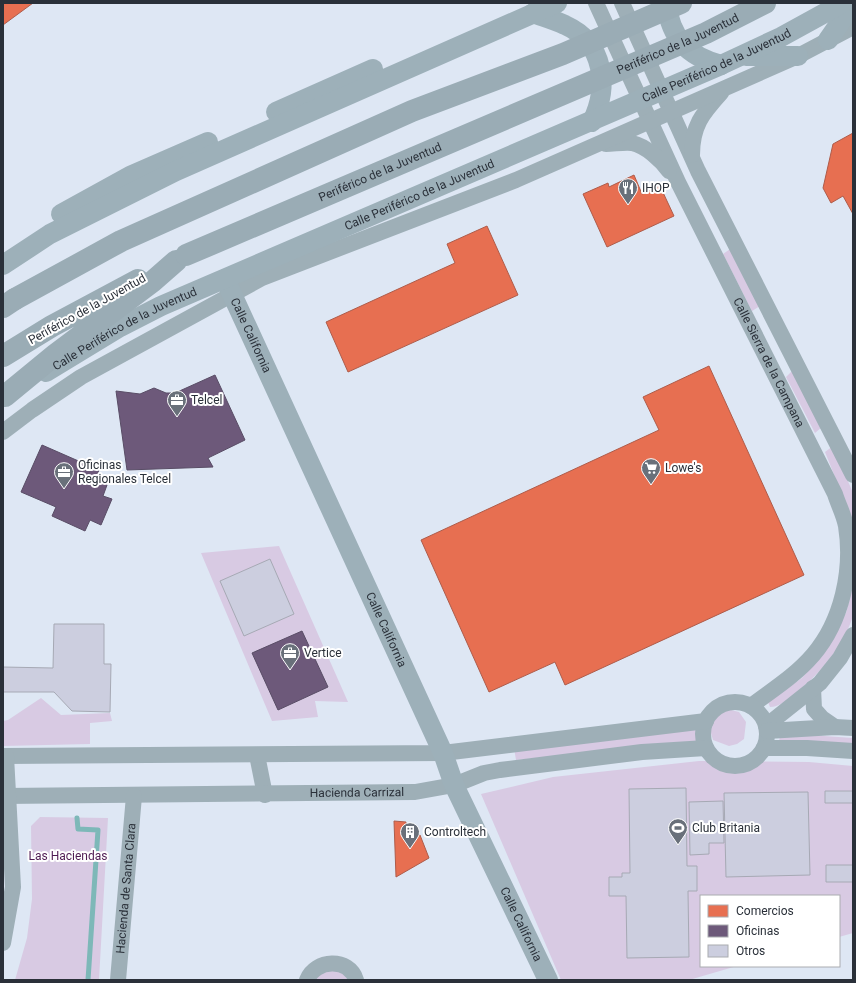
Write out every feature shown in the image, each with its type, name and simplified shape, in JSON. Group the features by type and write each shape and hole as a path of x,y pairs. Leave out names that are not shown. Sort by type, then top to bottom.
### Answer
{"highway":[{"path":"9,303 121,241 405,115 563,54 681,3"},
{"name":"Periférico de la Juventud","path":"3,356 52,326 181,258 706,33 765,3"},
{"path":"4,397 56,354 152,282 181,258"}],"main road":[{"path":"3,265 50,234 176,171 506,26 535,8 557,3"},
{"path":"666,3 669,21 677,37 685,46 704,60 721,65"},
{"name":"Calle Periférico de la Juventud","path":"4,397 120,327 161,306 228,286 721,65 781,37 843,3"},
{"path":"828,40 853,4"},
{"path":"535,8 579,34 590,46 598,60 602,76 602,92 599,108 592,122"},
{"path":"740,56 798,56"},
{"path":"3,248 38,226 130,176 334,85 381,66 432,58"},
{"name":"Calle California","path":"228,286 443,753 454,785 548,980"}],"street":[{"name":"Calle Sierra de la Campana","path":"596,3 678,182 835,494 846,525 849,561 844,591 832,628 813,655 789,679 751,706"},
{"name":"Calle Sierra de la Campana","path":"622,3 692,159 853,475"},
{"path":"3,432 32,410 81,377 228,286 268,275 482,194 798,56 853,27"},
{"path":"692,159 692,140 698,121 704,111 725,88"},
{"path":"599,144 632,143 662,162 678,182"},
{"path":"709,243 729,232"},
{"path":"812,447 832,434"},
{"path":"767,728 813,688 840,658 853,635"},
{"path":"813,688 814,709 822,718 835,726"},
{"path":"741,703 751,706 758,711 767,728 764,748 759,756 750,763 741,766 730,766 716,759 706,748 704,734 706,721 712,712 726,704 741,703"},
{"path":"3,943 12,887 5,756 443,753 706,721"},
{"path":"767,728 835,726 853,728"},
{"name":"Hacienda Carrizal","path":"6,796 134,796 414,792 454,785 484,773 500,770 642,752 706,748"},
{"path":"764,748 853,750"},
{"path":"257,755 265,794"},
{"name":"Hacienda de Santa Clara","path":"118,980 134,796"},
{"path":"307,980 317,968 327,963 338,964 348,968 356,980"}],"green space":[{"path":"733,247 760,306 752,311 723,254"},
{"path":"793,370 822,427 815,433 786,377"},
{"path":"833,446 853,493 853,522 825,452"},
{"path":"279,546 348,702 315,701 318,717 272,721 201,553"},
{"path":"853,585 853,615 842,641 835,652 820,671 802,688 782,703 770,707 768,702 802,678 822,654 846,613"},
{"path":"41,698 61,715 110,713 112,721 90,723 90,744 3,746 3,721 8,720"},
{"path":"727,709 739,712 746,722 744,739 737,744 729,746 713,740 710,730 712,717"},
{"path":"700,726 700,732 704,741 516,760 514,748"},
{"path":"780,733 853,738 853,748 779,743"},
{"name":"Club Britania","path":"699,761 809,762 853,766 853,933 840,937 840,895 700,895 700,967 734,967 689,980 561,980 481,794 553,777"},
{"name":"Las Haciendas","path":"40,817 108,818 99,980 15,980 27,938 32,899 31,826"},
{"path":"323,967 343,969 349,980 310,980"}],"building: Comercios":[{"path":"3,3 33,3 3,25"},
{"path":"853,133 853,214 843,196 831,203 823,188 833,144"},
{"name":"IHOP","path":"634,175 642,194 660,186 674,216 607,247 583,194 608,183 609,187"},
{"path":"487,226 518,295 348,372 326,322 455,263 447,244"},
{"name":"Lowe's","path":"709,366 804,575 565,685 555,662 489,692 421,540 659,430 643,397"},
{"name":"Controltech","path":"394,821 406,822 407,840 420,835 429,858 396,877"}],"building: Oficinas":[{"name":"Telcel","path":"215,375 245,440 208,458 213,467 127,470 116,391 140,394 154,388 166,393 175,393"},
{"name":"Oficinas Regionales Telcel","path":"42,445 99,470 95,480 107,485 103,496 112,499 101,525 90,520 85,531 52,516 56,507 21,492"},
{"name":"Vertice","path":"302,631 328,687 278,710 252,653"}],"building: Otros":[{"path":"270,559 294,614 244,636 220,581"},
{"path":"54,624 104,624 104,664 111,664 110,712 72,711 54,692 3,692 3,667 53,668"},
{"path":"686,788 687,866 697,866 697,891 688,891 689,957 627,958 626,896 609,896 609,877 622,877 622,873 630,873 629,789"},
{"path":"825,791 853,791 853,803 825,803"},
{"path":"808,792 810,875 726,877 724,793"},
{"path":"723,801 724,843 709,843 709,854 690,855 689,802"},
{"path":"826,865 853,865 853,882 826,882"}],"waterway":[{"path":"77,818 78,829 98,830 88,980"}],"place":[{"name":"IHOP","path":"628,205"},
{"name":"Telcel","path":"177,417"},
{"name":"Lowe's","path":"651,485"},
{"name":"Oficinas Regionales Telcel","path":"64,489"},
{"name":"Vertice","path":"290,670"},
{"name":"Club Britania","path":"678,845"},
{"name":"Controltech","path":"410,849"}]}
